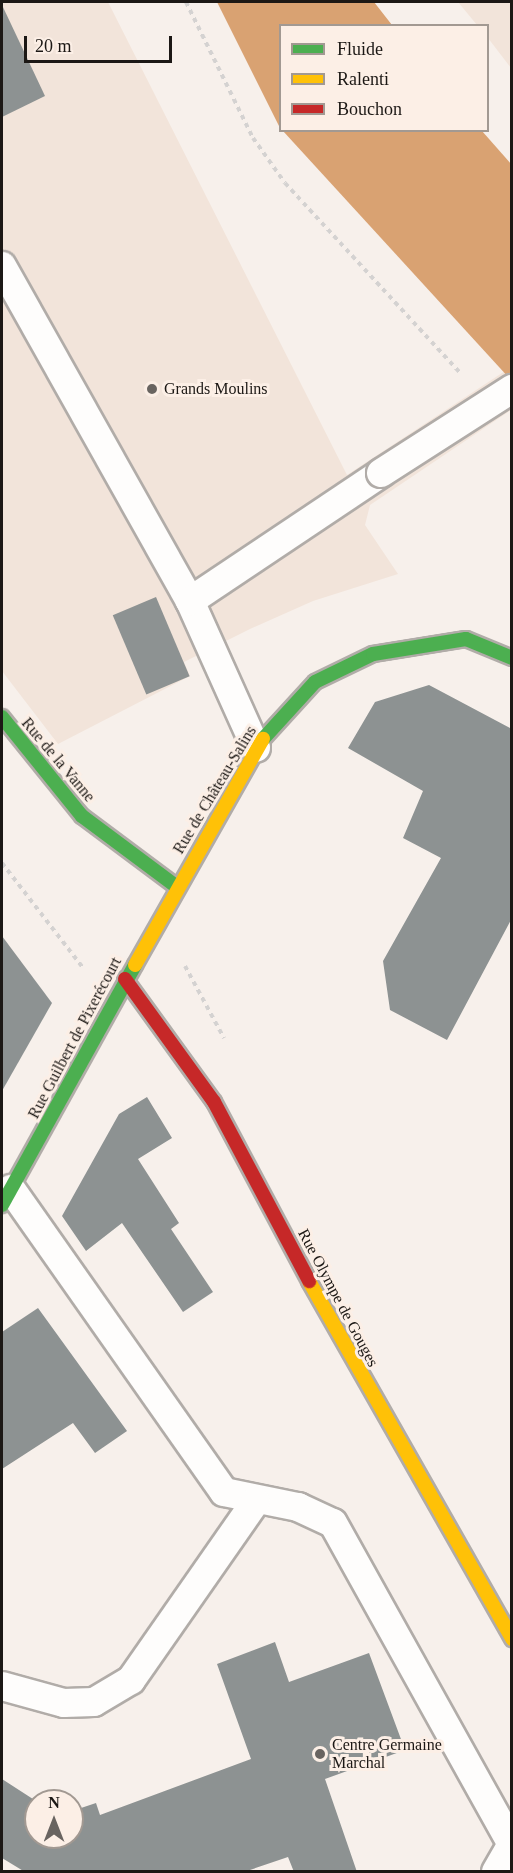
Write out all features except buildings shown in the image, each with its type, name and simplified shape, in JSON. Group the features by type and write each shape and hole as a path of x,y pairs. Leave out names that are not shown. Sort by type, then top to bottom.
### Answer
{"street":[{"name":"Rue de Château-Salins","path":"177,887 256,748 315,682 373,654 466,639 512,658"},
{"name":"Rue de la Vanne","path":"2,717 82,816 177,887"},
{"name":"Rue Guilbert de Pixerécourt","path":"6,1197 177,887"},
{"name":"Rue Olympe de Gouges","path":"125,980 214,1102 359,1374 512,1639"}],"lane":[{"path":"2,266 190,601 256,748"},
{"path":"190,601 381,473 512,389"},
{"path":"6,1197 224,1492 256,1501 298,1507 333,1523 512,1844 496,1872"},
{"path":"2,1686 64,1703 94,1702 131,1680 256,1501"}],"path":[{"path":"186,2 253,138 285,183 471,385"},
{"path":"2,863 111,1005"}],"shaded area":[{"name":"Grands Moulins","path":"2,2 108,2 347,475 511,367 511,410 370,505 365,525 398,574 313,601 184,662 190,676 58,744 2,671"},
{"path":"217,2 374,2 391,24 279,24 279,126"},
{"path":"458,2 511,2 511,68 489,39 489,24 476,24"},
{"path":"284,132 483,132 511,164 511,380"}],"traffic: fast":[{"path":"263,739 315,682 373,654 466,639 512,658"},
{"path":"2,717 82,816 177,887"},
{"path":"2,1205 135,965"}],"traffic: slow":[{"path":"135,965 263,739"},
{"path":"309,1281 512,1639"}],"traffic: jam":[{"path":"125,979 214,1102 309,1281"}],"place":[{"name":"Grands Moulins","path":"152,389"},
{"name":"Centre Germaine Marchal","path":"320,1754"}]}
